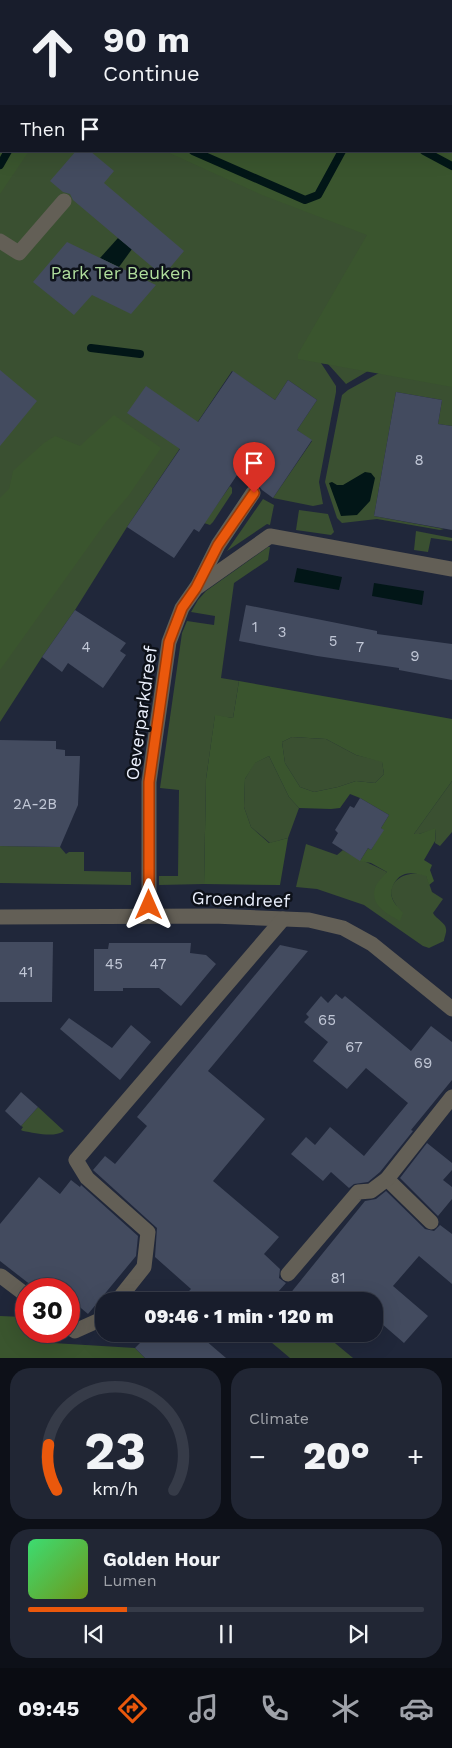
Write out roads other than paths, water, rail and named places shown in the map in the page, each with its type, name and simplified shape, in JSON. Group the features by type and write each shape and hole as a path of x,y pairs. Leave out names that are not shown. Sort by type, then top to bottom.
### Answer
{"street":[{"path":"0,240 18,253 64,201"},
{"path":"196,588 218,545 254,493"},
{"name":"Oeverparkdreef","path":"149,916 149,782 169,642 182,608 196,588 270,536 452,569"},
{"name":"Groendreef","path":"0,916 213,916 326,923 358,935 372,944 452,1009"},
{"path":"124,1292 144,1267 148,1232 87,1178 76,1160 283,919"},
{"path":"288,1274 358,1192 371,1191 387,1179 452,1097"},
{"path":"387,1179 431,1222"},
{"path":"0,1277 15,1287"},
{"path":"80,1329 95,1322"}],"waterway":[{"path":"0,165 7,152"},
{"path":"195,152 305,200 318,195 341,152"},
{"path":"426,152 452,166"},
{"path":"91,348 140,354"}],"park label":[{"name":"Park Ter Beuken","path":"121,272"}]}
